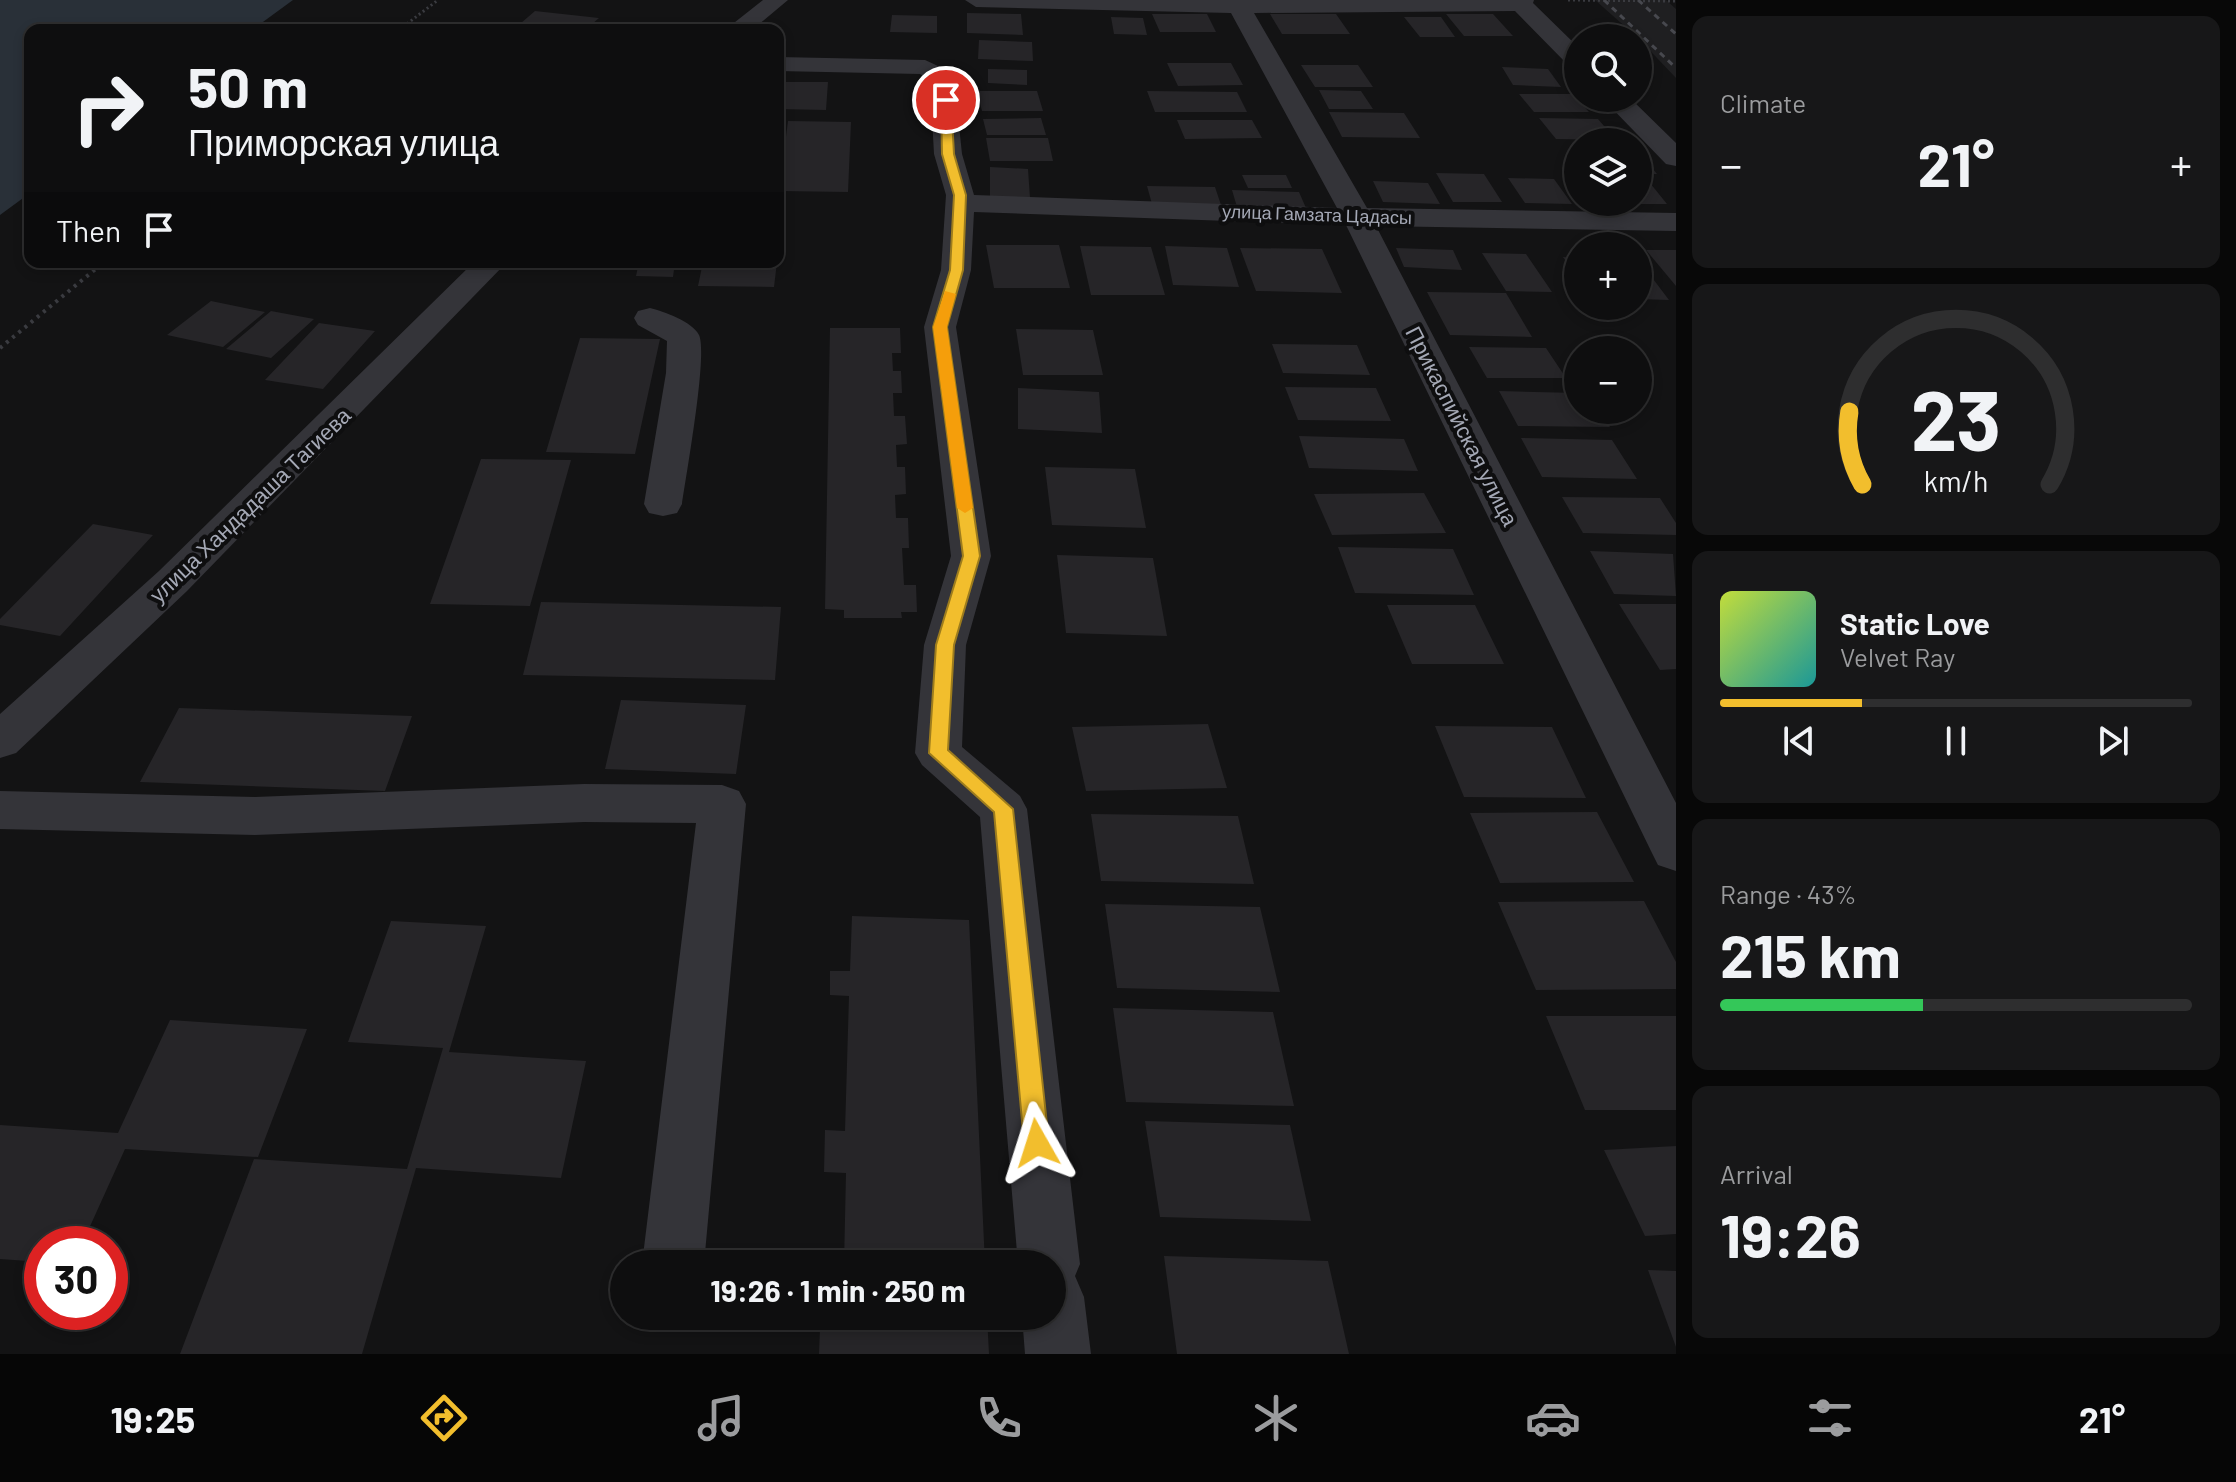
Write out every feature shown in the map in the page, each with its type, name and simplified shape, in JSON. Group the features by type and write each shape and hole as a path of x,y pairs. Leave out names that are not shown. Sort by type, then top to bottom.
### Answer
{"street":[{"path":"747,24 779,0"},
{"path":"976,0 1239,6 1522,2 1564,46"},
{"name":"Прикаспийская улица","path":"1239,6 1357,217 1676,851"},
{"path":"784,64 925,67 942,77 948,154 960,195 956,270 940,327 971,556 945,645 938,753 1003,809 1048,1250"},
{"path":"1629,112 1676,158"},
{"name":"улица Гамзата Цадасы","path":"959,203 1357,217 1676,222"},
{"name":"улица Хандадаша Тагиева","path":"0,735 189,562 484,268"},
{"name":"улица Хандадаша Тагиева","path":"0,741 184,571 484,268"},
{"path":"650,318 684,337 683,373 663,504"},
{"path":"0,810 255,816 584,803 722,804 674,1250"},
{"path":"1055,1330 1058,1354"}],"path":[{"path":"407,24 438,0"},
{"path":"1522,2 1676,1"},
{"path":"0,348 97,268"}],"shaded area":[{"path":"0,0 293,0 260,24 24,24 24,197 0,215"},
{"path":"1595,0 1666,0 1676,9 1676,78 1652,53 1652,24 1622,24"}],"building":[{"path":"535,11 599,18 592,24 520,24"},
{"path":"967,13 1021,14 1023,35 967,33"},
{"path":"1152,14 1207,14 1216,32 1160,32"},
{"path":"1270,14 1336,14 1350,34 1282,34"},
{"path":"1446,14 1493,14 1513,36 1464,36"},
{"path":"892,15 937,16 937,33 890,32"},
{"path":"1111,17 1143,18 1147,35 1114,34"},
{"path":"1404,17 1441,17 1455,37 1420,37"},
{"path":"979,40 1032,42 1033,61 978,59"},
{"path":"1167,63 1231,63 1243,85 1178,86"},
{"path":"1301,65 1358,65 1373,87 1315,87"},
{"path":"1502,67 1548,69 1561,87 1513,85"},
{"path":"988,69 1027,70 1027,85 988,83"},
{"path":"784,82 828,82 826,110 784,109"},
{"path":"1319,90 1361,91 1373,109 1329,109"},
{"path":"977,91 1037,91 1043,111 982,111"},
{"path":"1147,91 1237,92 1247,112 1155,112"},
{"path":"1519,94 1564,94 1564,112 1534,112"},
{"path":"1329,112 1404,113 1420,138 1342,137"},
{"path":"1041,118 1046,135 987,135 983,119"},
{"path":"1539,118 1598,119 1606,128 1564,128 1564,139 1556,139"},
{"path":"1177,120 1252,120 1262,138 1185,139"},
{"path":"788,121 851,122 848,192 784,191"},
{"path":"986,138 1048,138 1053,161 990,161"},
{"path":"990,167 1028,169 1030,198 990,197"},
{"path":"1436,173 1484,174 1502,202 1453,202"},
{"path":"1242,175 1286,175 1292,188 1248,188"},
{"path":"1508,178 1554,179 1564,193 1564,204 1525,203"},
{"path":"1373,181 1428,183 1440,204 1383,202"},
{"path":"1652,185 1667,204 1652,204"},
{"path":"1147,186 1215,187 1221,205 1152,204"},
{"path":"1232,190 1299,192 1306,208 1237,207"},
{"path":"986,245 1059,245 1070,288 994,288"},
{"path":"1080,246 1151,247 1165,295 1091,295"},
{"path":"1165,246 1227,248 1239,287 1173,285"},
{"path":"1240,248 1322,249 1342,293 1256,291"},
{"path":"1396,248 1453,250 1462,270 1404,267"},
{"path":"1652,250 1676,250 1676,286 1652,257"},
{"path":"1482,253 1526,254 1552,292 1506,291"},
{"path":"638,268 674,268 673,277 636,276"},
{"path":"702,268 776,268 774,287 698,286"},
{"path":"1652,278 1669,300 1652,299"},
{"path":"1427,292 1506,293 1532,337 1450,335"},
{"path":"211,301 265,312 223,347 167,335"},
{"path":"271,311 314,319 271,358 226,349"},
{"path":"319,323 375,331 323,389 265,380"},
{"path":"830,328 900,328 901,353 892,353 893,371 901,371 902,393 893,393 894,416 905,416 907,444 896,445 897,467 905,467 906,494 895,495 896,518 908,518 909,548 902,548 904,585 916,585 917,612 901,612 902,618 844,618 844,610 825,609"},
{"path":"1016,329 1093,330 1103,375 1023,375"},
{"path":"580,338 660,339 635,454 546,452"},
{"path":"1272,344 1357,345 1370,375 1283,373"},
{"path":"1469,347 1546,348 1564,375 1564,378 1487,378"},
{"path":"1285,387 1376,388 1391,421 1298,420"},
{"path":"1018,388 1099,392 1102,433 1018,429"},
{"path":"1499,391 1564,393 1564,424 1608,424 1610,427 1518,426"},
{"path":"1299,436 1404,439 1418,471 1309,468"},
{"path":"1521,438 1612,440 1637,479 1542,477"},
{"path":"481,459 571,460 530,606 430,604"},
{"path":"1045,467 1135,469 1146,528 1052,525"},
{"path":"1424,493 1446,533 1332,535 1314,494"},
{"path":"1562,497 1660,498 1676,523 1676,535 1583,533"},
{"path":"93,524 153,535 60,636 0,625 0,619"},
{"path":"1338,547 1453,549 1474,595 1355,593"},
{"path":"1590,551 1673,554 1676,596 1614,594"},
{"path":"1057,555 1153,558 1167,636 1066,633"},
{"path":"541,602 781,607 775,680 523,675"},
{"path":"1619,604 1676,604 1676,669 1660,670"},
{"path":"1387,605 1475,605 1504,664 1412,664"},
{"path":"621,700 746,705 736,774 605,769"},
{"path":"179,708 412,716 385,791 140,782"},
{"path":"1208,724 1227,788 1086,791 1072,727"},
{"path":"1435,726 1552,727 1586,798 1464,797"},
{"path":"1597,812 1634,882 1500,883 1470,813"},
{"path":"1091,814 1238,816 1254,884 1101,881"},
{"path":"1644,901 1676,962 1676,989 1536,990 1498,902"},
{"path":"1105,904 1260,907 1280,992 1117,988"},
{"path":"852,916 969,920 984,1250 844,1250 846,1173 824,1172 825,1130 845,1131 849,996 830,995 830,971 850,971"},
{"path":"391,921 486,926 449,1052 586,1061 561,1178 416,1168 362,1354 180,1354 254,1159 407,1169 443,1048 348,1042"},
{"path":"1113,1008 1273,1012 1294,1106 1126,1102"},
{"path":"1546,1016 1676,1016 1676,1110 1585,1110"},
{"path":"170,1020 307,1029 258,1157 125,1149 90,1226 24,1226 24,1261 0,1259 0,1125 118,1133"},
{"path":"1145,1121 1290,1125 1311,1221 1160,1217"},
{"path":"1676,1146 1676,1234 1645,1236 1604,1150"},
{"path":"1164,1256 1328,1261 1349,1354 1177,1354"},
{"path":"1648,1270 1676,1271 1676,1347"},
{"path":"820,1330 988,1330 989,1354 819,1354"}],"railway":[{"path":"1604,0 1676,68"},
{"path":"1638,0 1676,34"}],"slow traffic":[{"path":"949,294 940,327 965,508"}],"route":[{"path":"946,100 948,154 960,195 956,270 940,327 971,556 945,645 938,753 1003,809 1037,1143"}]}
